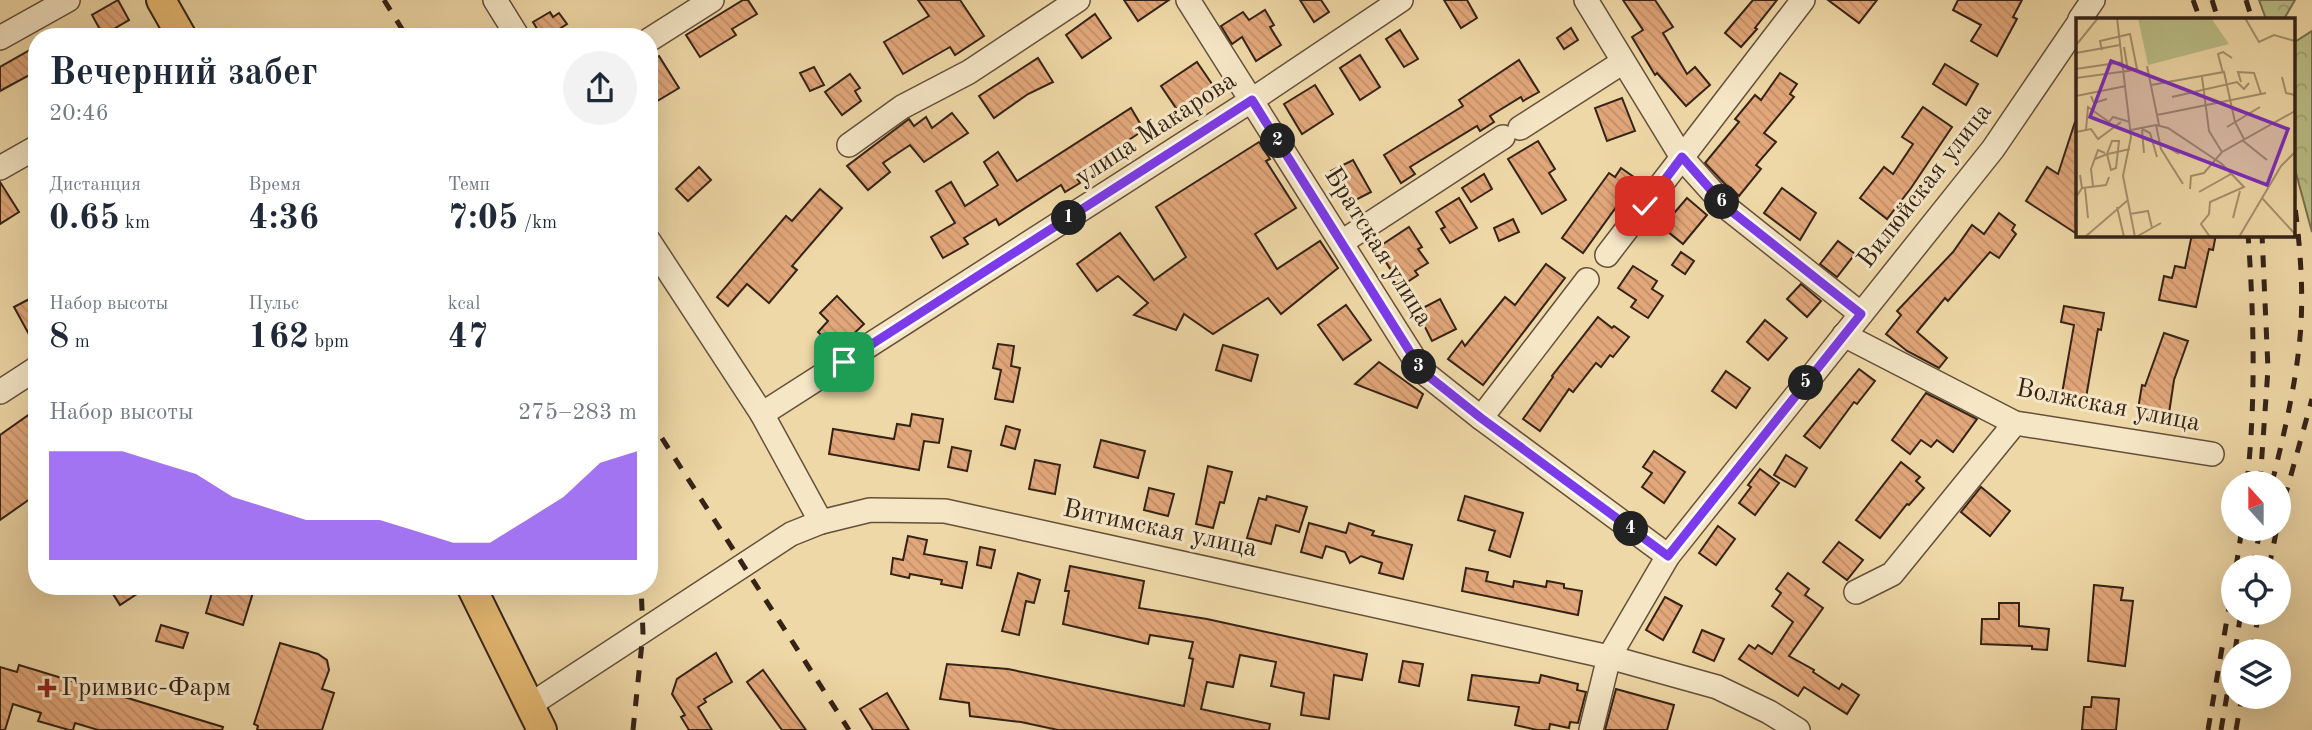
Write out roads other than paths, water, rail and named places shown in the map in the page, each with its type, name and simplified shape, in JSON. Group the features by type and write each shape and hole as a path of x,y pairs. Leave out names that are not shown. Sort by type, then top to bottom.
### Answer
{"main road":[{"path":"161,0 177,28"},
{"path":"475,595 536,718"}],"street":[{"path":"0,38 68,0"},
{"path":"495,0 512,28"},
{"path":"658,34 712,0"},
{"path":"849,145 902,107 969,72 1078,0"},
{"name":"Братская улица","path":"1188,0 1422,371 1481,418 1668,556"},
{"name":"улица Макарова","path":"762,414 1252,100 1401,0"},
{"path":"1586,0 1682,157 1726,207 1861,314"},
{"path":"1607,255 1803,0"},
{"path":"2081,18 2093,0"},
{"name":"Вилюйская улица","path":"1591,730 1609,657 1668,556 1993,149 2076,25"},
{"path":"1342,242 1623,62"},
{"path":"0,168 28,151"},
{"path":"658,255 762,414 821,522"},
{"path":"1481,418 1587,280"},
{"name":"Волжская улица","path":"1844,335 2015,423 2212,454"},
{"path":"0,392 28,374"},
{"path":"1856,592 1892,574 2015,423"},
{"name":"Витимская улица","path":"536,718 791,534 821,522 870,510 944,511 1609,657 1717,687 1769,712 1798,730"}],"railway":[{"path":"384,0 401,28"},
{"path":"2193,0 2200,18"},
{"path":"2212,0 2218,18"},
{"path":"2246,0 2252,18"},
{"path":"2275,471 2291,398 2301,328 2301,269 2294,200"},
{"path":"2248,236 2253,359 2248,471"},
{"path":"2261,471 2268,369 2262,236"},
{"path":"2291,475 2312,399"},
{"path":"658,432 849,730"},
{"path":"2238,555 2240,541"},
{"path":"2255,555 2258,541"},
{"path":"2271,555 2274,541"},
{"path":"633,730 643,633 641,595"},
{"path":"2208,730 2226,625"},
{"path":"2237,639 2239,625"},
{"path":"2254,639 2257,625"},
{"path":"2221,730 2225,709"},
{"path":"2236,730 2240,709"}],"place":[{"name":"Гримвис-Фарм","path":"47,688"}]}
